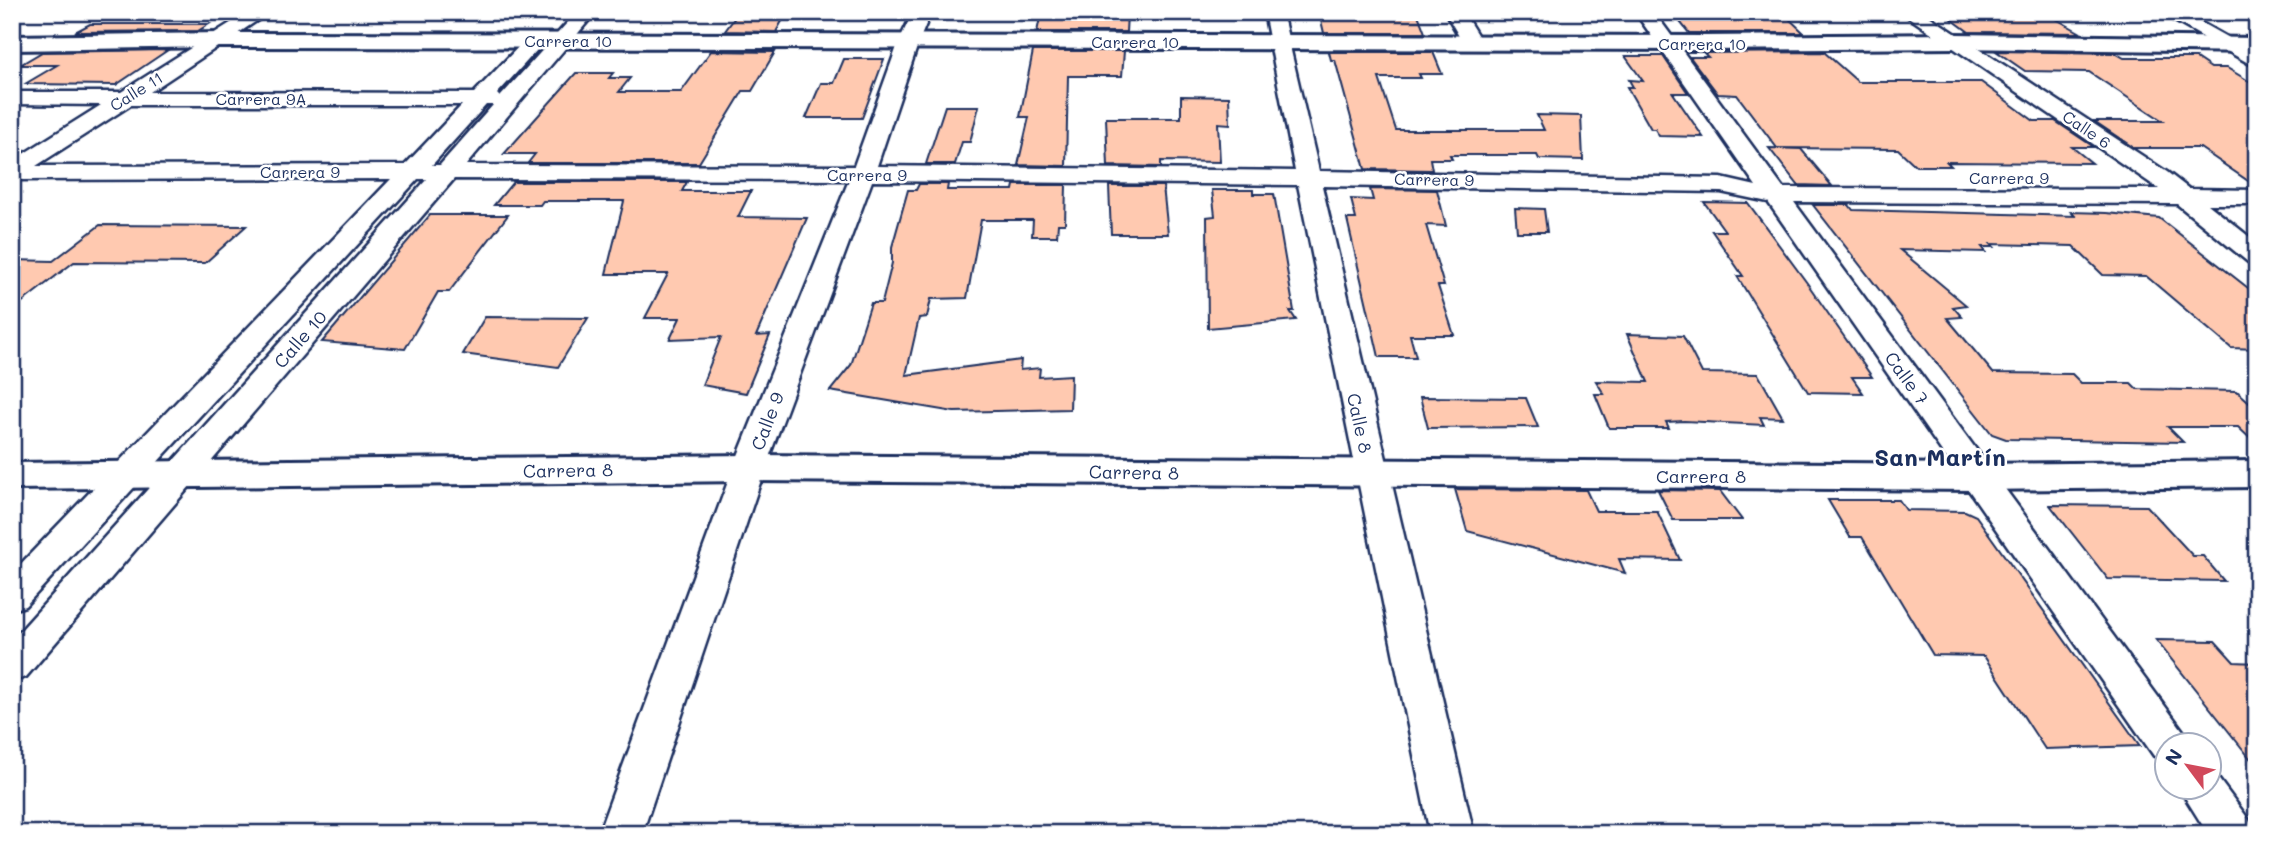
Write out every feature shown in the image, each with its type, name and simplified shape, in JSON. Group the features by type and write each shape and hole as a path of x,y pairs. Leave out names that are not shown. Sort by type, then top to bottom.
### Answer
{"street":[{"name":"Calle 11","path":"12,172 122,98 261,12"},
{"name":"Calle 10","path":"12,596 480,99 553,31 587,12"},
{"name":"Calle 9","path":"620,834 749,468 863,174 909,41 922,12"},
{"path":"1454,12 1471,41"},
{"name":"Calle 7","path":"1644,12 2159,730"},
{"name":"Calle 6","path":"1910,12 2159,177 2257,256"},
{"path":"2168,12 2257,62"},
{"name":"Carrera 10","path":"12,43 553,31 909,41 1276,26 1471,41 1956,41 2257,46"},
{"name":"Calle 8","path":"1276,26 1371,474 1452,834"},
{"name":"Calle 10","path":"12,666 510,100 553,31"},
{"name":"Carrera 9A","path":"12,98 510,100"},
{"name":"Carrera 9","path":"12,172 413,170 1309,177 1721,185 1763,195 1769,186"},
{"name":"Carrera 9","path":"1769,186 2159,177 2257,178"},
{"name":"Carrera 9","path":"1769,186 2257,197"},
{"name":"Carrera 8","path":"12,476 749,468 1977,477 2257,474"},
{"path":"2209,800 2233,834"}],"building":[{"path":"739,12 787,12 776,32 725,31"},
{"path":"1319,12 1417,12 1425,33 1324,33"},
{"path":"1672,12 1782,12 1804,33 1689,33"},
{"path":"1942,12 2049,15 2081,33 1969,32"},
{"path":"1041,13 1127,14 1126,32 1037,32"},
{"path":"90,24 209,24 198,31 75,32"},
{"path":"168,50 116,85 25,84 57,65 20,65 42,52"},
{"path":"711,51 775,52 752,91 743,91 699,163 528,163 535,154 504,154 576,73 613,73 609,78 630,78 619,92 681,92"},
{"path":"1033,51 1124,51 1122,76 1068,76 1066,166 1018,165 1029,117 1020,117"},
{"path":"1996,51 2115,53 2124,58 2196,58 2211,68 2227,68 2257,86 2257,187 2200,148 2134,148 2094,121 2163,121 2089,72 2025,71"},
{"path":"1329,52 1433,52 1442,74 1419,74 1421,78 1379,78 1396,130 1544,130 1537,115 1581,116 1583,160 1539,159 1537,155 1450,155 1452,159 1430,159 1432,170 1365,169 1335,60 1331,60"},
{"path":"1824,52 1858,82 1981,82 2034,121 2055,121 2094,147 2072,147 2092,163 1947,162 1951,166 1916,166 1898,149 1777,148 1737,95 1718,94 1690,57 1708,57 1704,53"},
{"path":"1625,56 1663,56 1688,93 1673,93 1703,137 1659,136 1655,129 1651,129 1627,87 1633,87 1629,80 1643,81"},
{"path":"844,59 884,59 862,118 806,118 821,83 834,83"},
{"path":"1181,96 1229,97 1230,124 1218,123 1220,162 1161,161 1161,167 1108,166 1106,118 1181,118"},
{"path":"945,106 979,106 970,142 962,142 955,164 926,164"},
{"path":"1769,148 1801,149 1832,186 1798,185"},
{"path":"513,182 687,182 682,191 751,191 738,217 807,218 756,336 770,335 746,393 702,385 721,337 670,339 680,318 645,318 668,274 606,274 624,201 543,201 540,205 494,205"},
{"path":"919,184 948,184 947,190 1013,190 1014,185 1066,185 1065,224 1058,224 1057,236 1032,236 1033,220 981,220 967,298 931,299 927,317 919,318 906,375 1021,360 1020,370 1040,368 1039,377 1071,375 1070,409 954,412 830,391 851,365 871,303 882,303 892,263 892,247 908,190 916,190"},
{"path":"1109,186 1163,186 1168,234 1111,234"},
{"path":"1370,189 1437,190 1446,226 1426,225 1444,286 1438,286 1454,335 1410,335 1416,357 1379,357 1347,219 1356,219 1351,199 1373,200"},
{"path":"1212,190 1253,190 1253,194 1274,194 1294,311 1290,311 1296,320 1208,328 1207,217 1215,216"},
{"path":"1704,202 1748,203 1872,377 1852,377 1863,393 1808,392 1737,276 1743,276 1712,231 1725,231"},
{"path":"1813,205 1849,205 1853,210 2075,216 2071,212 2159,218 2257,295 2257,349 2231,348 2146,276 2103,275 2073,246 1991,244 1994,247 1982,247 1986,252 1900,250 1966,305 1953,307 1962,317 1947,318 1993,373 2072,374 2081,383 2131,383 2137,389 2237,391 2257,409 2257,445 2238,427 2168,427 2183,442 2006,439 1992,434"},
{"path":"1515,208 1544,209 1547,232 1517,232"},
{"path":"430,215 508,215 449,292 438,292 405,349 322,342"},
{"path":"100,225 246,226 205,263 74,262 12,310 12,260 53,261"},
{"path":"485,317 588,318 558,367 463,354"},
{"path":"1627,334 1683,336 1702,373 1758,374 1783,418 1760,417 1764,425 1684,421 1666,422 1669,428 1609,428 1595,394 1604,394 1596,381 1648,382"},
{"path":"1420,397 1526,398 1538,427 1428,428"},
{"path":"1455,489 1586,490 1596,511 1657,511 1680,560 1619,559 1625,573 1467,531"},
{"path":"1658,490 1720,491 1742,520 1673,520"},
{"path":"1828,500 1899,500 1906,510 1965,511 1976,516 2140,746 2045,749 1984,656 1933,655 1862,537 1850,537"},
{"path":"2050,505 2147,506 2193,556 2203,556 2224,581 2108,579"},
{"path":"2156,640 2215,641 2234,662 2257,663 2257,767"}],"district":[{"name":"San Martín","path":"1940,456"}]}
